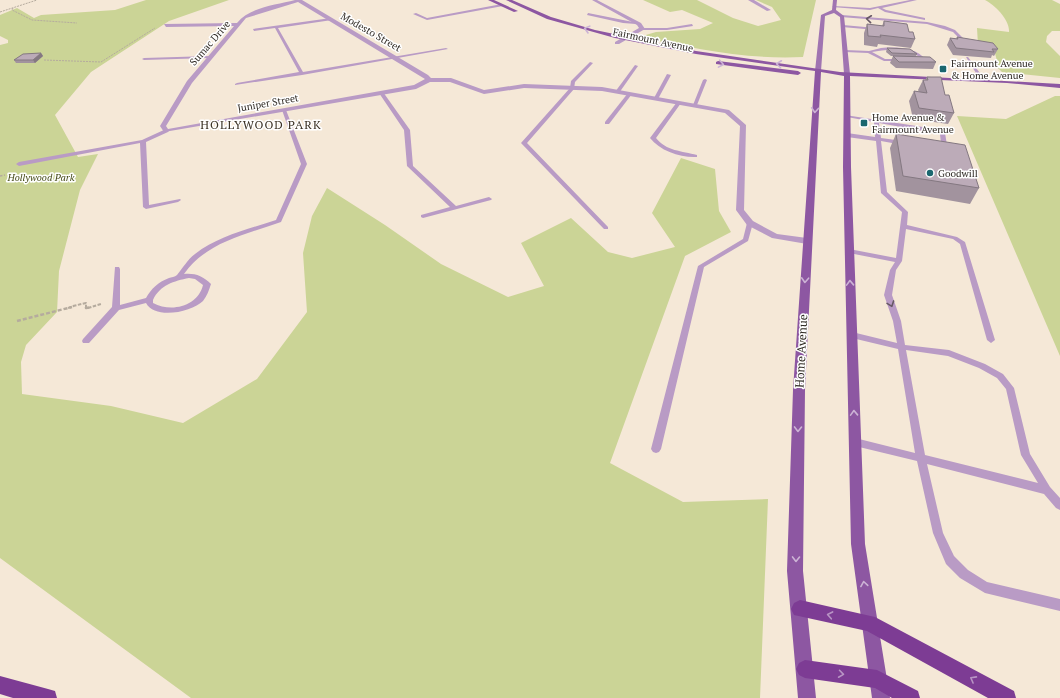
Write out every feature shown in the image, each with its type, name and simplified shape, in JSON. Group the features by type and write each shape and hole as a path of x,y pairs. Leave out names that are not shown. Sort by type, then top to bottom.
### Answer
{"highway":[{"path":"800,609 869,623 1007,698"},
{"path":"805,669 877,679 911,698"},
{"path":"0,685 48,698"}],"main road":[{"name":"Fairmount Avenue","path":"490,0 556,26 617,43 704,61"},
{"name":"Fairmount Avenue","path":"508,0 560,21 625,39 712,55 800,66 818,71 847,74 983,80 1060,86"},
{"path":"835,0 834,9 842,16 847,74 846,116 849,250 858,544 881,698"},
{"name":"Home Avenue","path":"807,698 800,609 795,571 799,398 818,71 823,16 834,9"},
{"name":"Fairmount Avenue","path":"712,62 783,72 798,73 818,71"}],"street":[{"name":"Modesto Street","path":"300,0 397,57 426,76 428,81"},
{"name":"Sumac Drive","path":"166,131 163,126 189,82 244,17 259,11 300,0"},
{"path":"594,0 636,23 642,29 617,43"},
{"path":"750,0 769,10"},
{"path":"166,25 238,24"},
{"name":"Juniper Street","path":"166,131 416,87 428,81 451,80 484,92 524,86 617,92 656,98 727,111 743,125 740,210 750,223"},
{"path":"750,223 775,236 807,241"}],"lane":[{"path":"834,9 865,9 915,0"},
{"path":"908,15 909,1"},
{"path":"415,14 427,20 502,5"},
{"path":"878,7 885,11 935,20"},
{"path":"588,14 623,22 636,23"},
{"path":"842,16 896,22 927,23 954,31 963,40"},
{"path":"254,30 331,19"},
{"path":"896,22 899,26"},
{"path":"642,29 667,29 692,25"},
{"path":"843,26 879,29"},
{"path":"276,27 302,74"},
{"path":"238,84 446,49"},
{"path":"845,50 868,52 884,60 906,60"},
{"path":"868,52 873,50 914,51 924,60 914,61"},
{"path":"144,59 209,57"},
{"path":"967,58 983,80"},
{"path":"591,63 573,82 572,88 524,142 606,228"},
{"path":"617,92 636,66"},
{"path":"656,98 669,75"},
{"path":"695,105 705,80"},
{"path":"381,93 407,130 410,166 455,208"},
{"path":"607,122 630,94"},
{"path":"679,103 653,138 656,144 666,149 695,156"},
{"path":"180,277 186,265 198,254 214,245 279,221 304,164 284,110"},
{"path":"846,116 928,129 942,133 944,145 938,148 930,146"},
{"path":"876,121 884,193 905,212 899,261 893,270 888,295 897,321 921,460 938,533 950,560 964,574 985,587 1060,605"},
{"name":"Juniper Street","path":"19,164 143,141 166,131"},
{"path":"847,135 908,144"},
{"path":"143,141 146,206 178,200"},
{"path":"423,216 489,200"},
{"path":"656,449 701,266 746,240 750,223"},
{"path":"903,226 955,238 963,243 991,340"},
{"path":"849,250 899,261"},
{"path":"116,308 117,269"},
{"path":"86,341 116,308 149,300 156,289 180,277 197,277 207,284 203,296 188,306 169,311 154,308 150,304 149,300"},
{"path":"852,335 902,347 949,353 982,366 1000,376 1010,388 1026,455 1047,490 1060,505"},
{"path":"855,442 921,460 1047,490"}],"path":[{"path":"0,12 37,0"},
{"path":"13,8 12,10 32,20 77,23"},
{"path":"44,60 101,62 155,28 161,25 166,25"},
{"path":"0,176 6,175"},
{"path":"17,321 86,303 86,308 103,304"}],"green space":[{"name":"Hollywood Park","path":"146,0 229,0 169,21 91,72 55,115 78,157 98,154 80,190 59,271 57,312 26,345 21,362 22,394 111,406 183,423 257,379 307,312 303,253 312,216 327,188 385,225 441,264 508,297 544,286 521,243 571,218 608,252 632,258 675,247 652,213 681,158 715,169 719,211 731,232 685,256 610,463 683,502 768,499 760,698 191,698 0,558 0,45 8,43 8,40 0,36 0,15 17,8 34,18 41,15 115,10"},
{"path":"643,0 697,0 733,18 758,26 781,20 772,7 756,0 816,0 803,57 761,57 720,52 639,37 656,32 700,29 713,23 682,10 670,12"},
{"path":"985,0 1052,0 1060,4 1060,31 1052,31 1047,36 1046,42 1060,56 1060,78 1002,72 991,61 997,61 994,49 978,45 977,28 1009,32 1009,27 1001,13"},
{"path":"1055,96 1060,96 1060,356 957,116 1006,119"}],"building":[{"path":"884,21 907,24 909,32 913,32 915,39 880,35 881,37 868,36 867,24 884,26"},
{"path":"957,37 993,43 998,49 992,49 994,52 956,48 950,38 958,39"},
{"path":"887,48 910,49 917,54 892,53"},
{"path":"41,53 33,60 14,60 23,54"},
{"path":"893,56 930,57 936,62 899,62"},
{"path":"927,77 941,77 945,95 949,95 954,113 919,108 914,91 927,93 923,80 928,80"},
{"path":"896,134 965,145 979,188 903,176"}],"place":[{"name":"Fairmount Avenue & Home Avenue","path":"943,69"},
{"name":"Home Avenue & Fairmount Avenue","path":"864,123"},
{"name":"Goodwill","path":"930,173"}],"district":[{"name":"HOLLYWOOD PARK","path":"261,124"}]}
